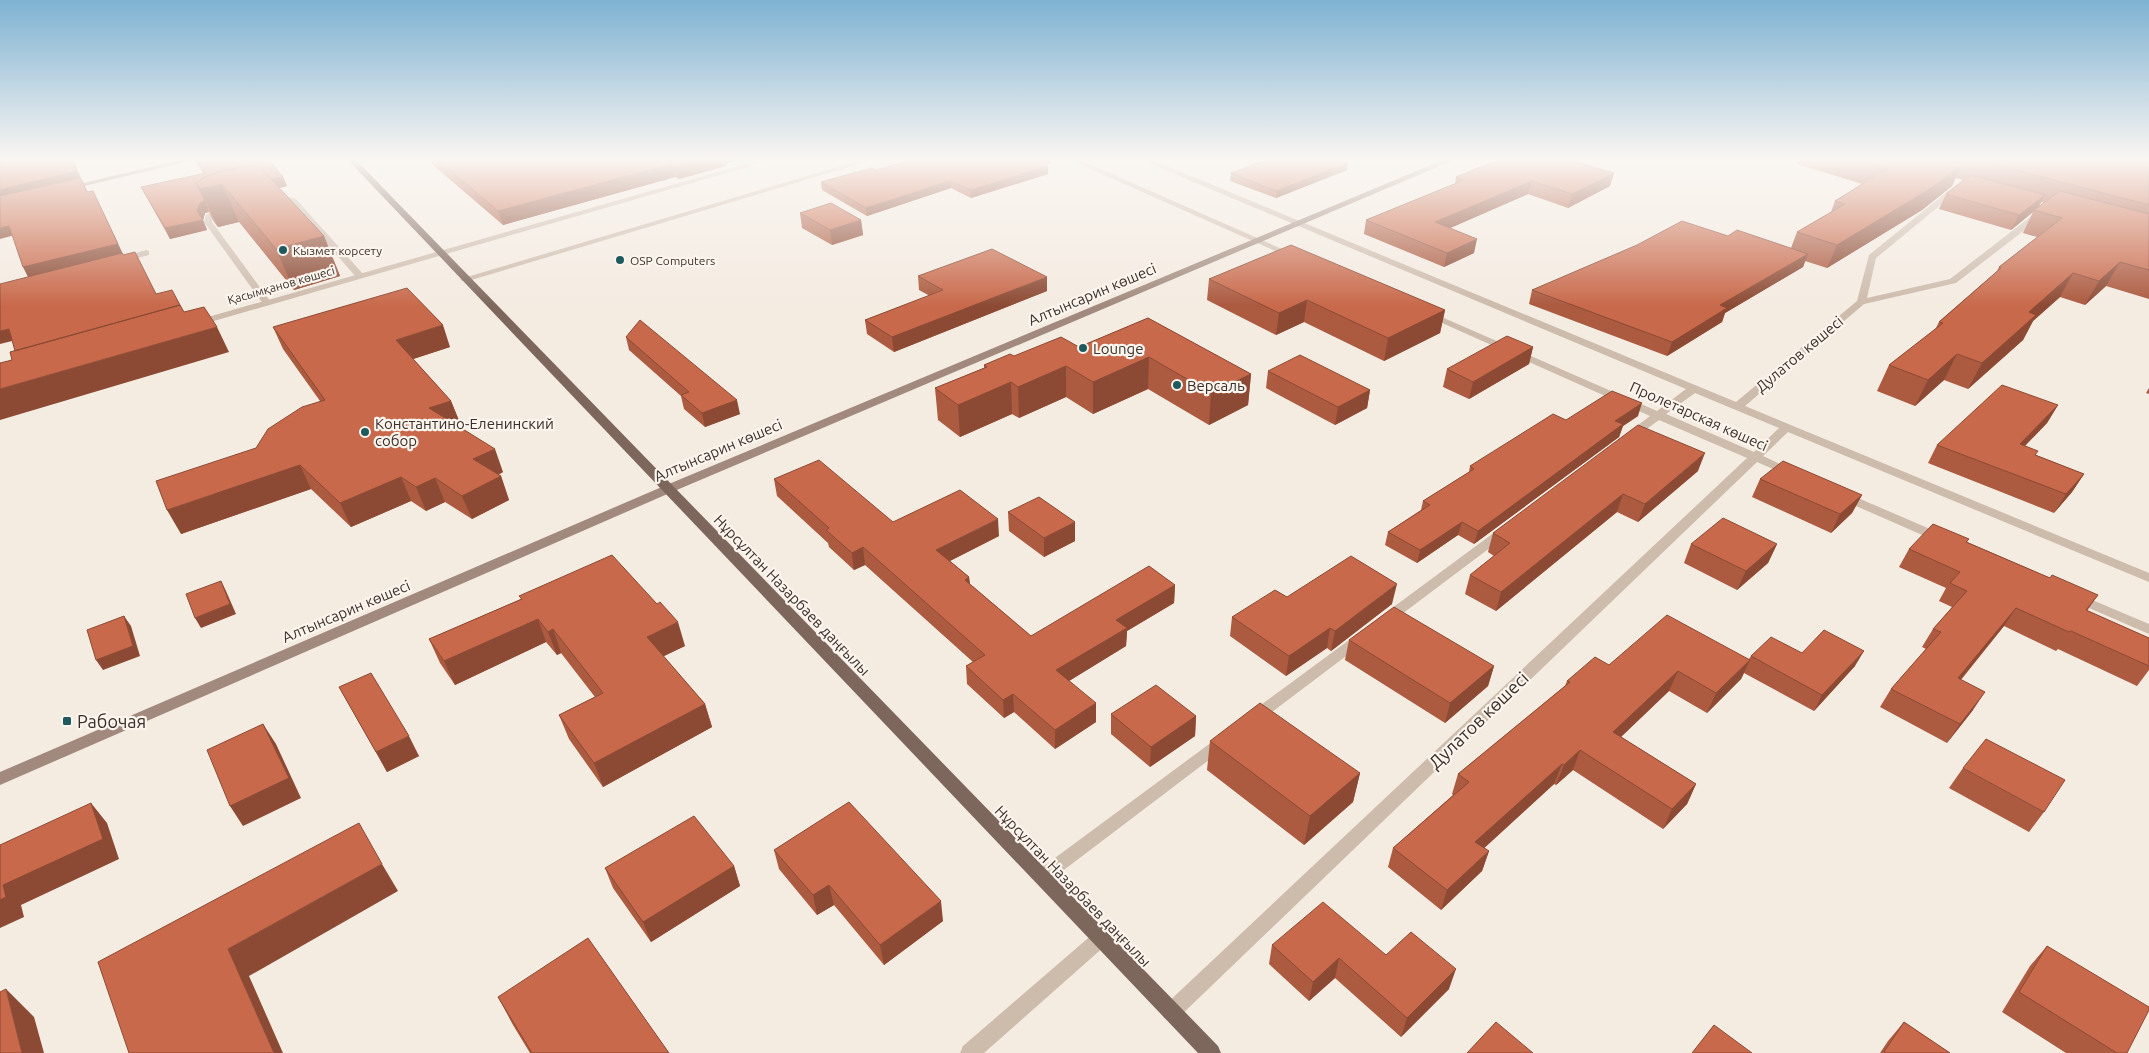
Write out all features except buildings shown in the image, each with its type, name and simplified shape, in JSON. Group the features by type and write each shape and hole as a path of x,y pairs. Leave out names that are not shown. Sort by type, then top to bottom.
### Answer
{"main road":[{"name":"Нұрсұлтан Назарбаев даңғылы","path":"397,208 1042,876 1210,1053"}],"street":[{"path":"227,208 215,212 209,217 208,222 267,303"},
{"path":"299,208 360,276"},
{"name":"Қасымқанов көшесі","path":"190,325 596,208"},
{"path":"465,279 705,208"},
{"path":"1185,208 1305,261"},
{"name":"Пролетарская көшесі","path":"1262,208 2149,578"},
{"name":"Алтынсарин көшесі","path":"0,779 668,489 1337,208"},
{"path":"1861,302 1872,257 1929,208"},
{"name":"Дулатов көшесі","path":"1737,407 1861,302 1953,281 2040,208"},
{"path":"110,262 146,253"},
{"name":"Пролетарская көшесі","path":"1414,308 1799,477"},
{"path":"1619,445 1693,389"},
{"name":"Дулатов көшесі","path":"1171,1012 1786,428"},
{"path":"1835,492 1952,543"},
{"path":"1248,723 1517,522"},
{"path":"2068,594 2149,628"},
{"path":"1042,876 1232,735"},
{"path":"970,1053 1100,939"}],"place":[{"name":"Кызмет корсету","path":"283,250"},
{"name":"OSP Computers","path":"620,260"},
{"name":"Lounge","path":"1083,348"},
{"name":"Версаль","path":"1177,385"},
{"name":"Константино-Еленинский собор","path":"365,432"},
{"name":"Рабочая","path":"67,721"}]}
